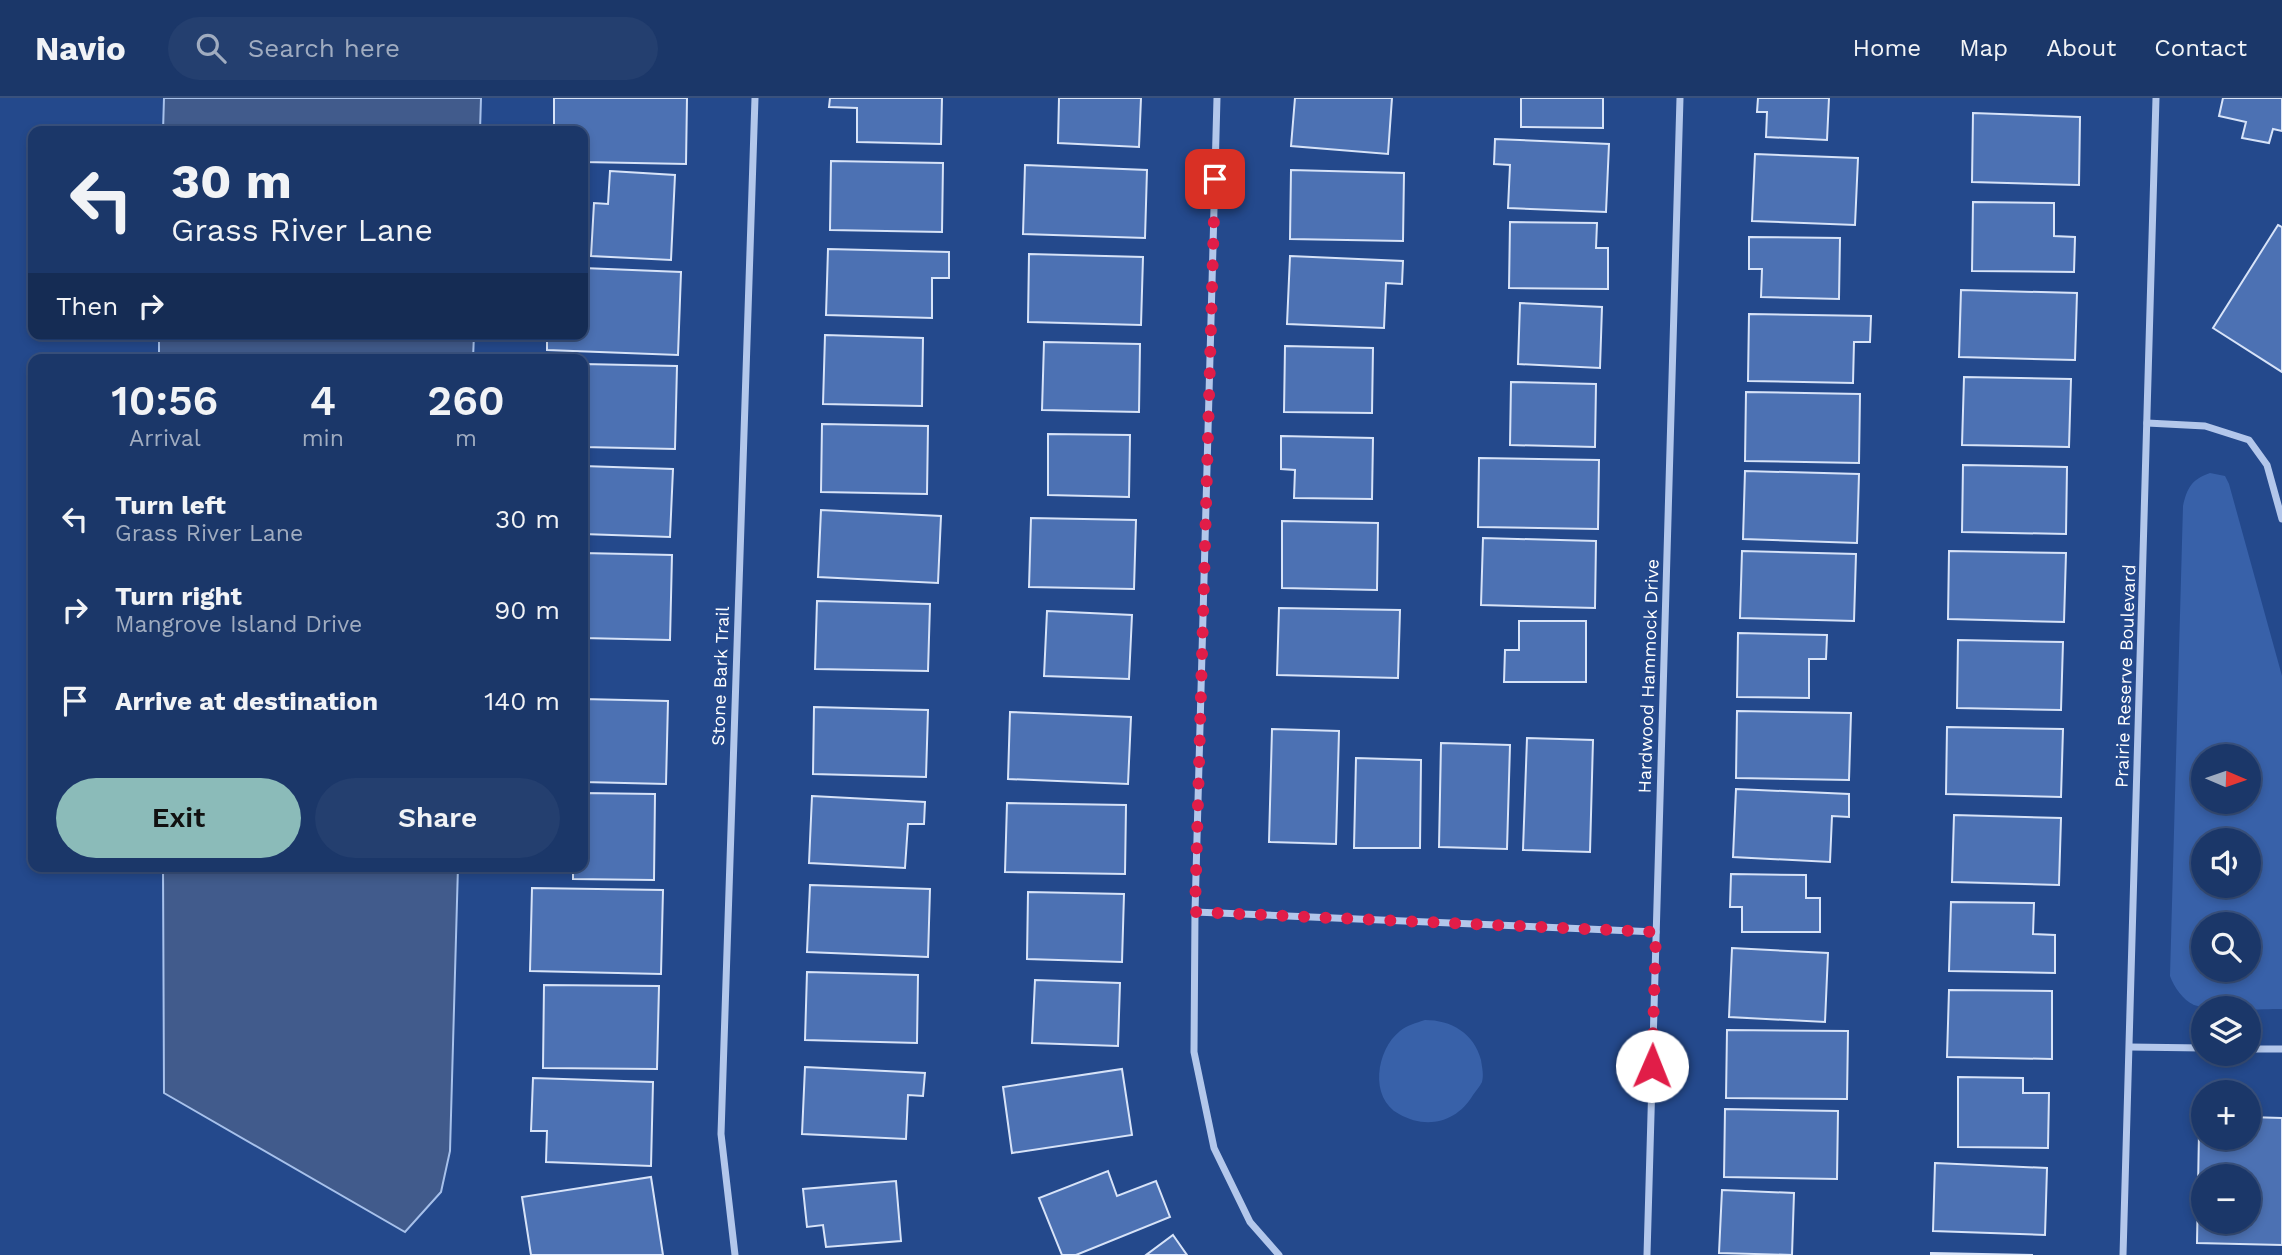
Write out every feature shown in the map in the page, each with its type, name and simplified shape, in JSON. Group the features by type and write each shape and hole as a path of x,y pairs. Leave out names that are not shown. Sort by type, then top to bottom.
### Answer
{"street":[{"name":"Stone Bark Trail","path":"735,1255 721,1134 755,98"},
{"path":"1217,98 1195,912 1194,1052 1214,1148 1250,1222 1279,1255"},
{"name":"Hardwood Hammock Drive","path":"1647,1255 1681,98"},
{"name":"Prairie Reserve Boulevard","path":"2123,1255 2156,98"},
{"path":"2147,422 2205,426 2249,440 2267,465 2282,519"},
{"path":"1195,912 1656,932"},
{"path":"2130,1047 2191,1048"},
{"path":"2261,1049 2282,1049"}],"shaded area":[{"path":"164,98 481,98 480,126 163,126"},
{"path":"159,340 474,340 473,354 159,354"},
{"path":"2210,473 2225,476 2229,484 2282,676 2282,1009 2261,1009 2261,996 2191,996 2191,1003 2179,993 2170,976 2183,506 2191,485"},
{"path":"163,872 458,872 450,1151 441,1192 405,1232 164,1093"},
{"path":"1425,1020 1444,1022 1467,1035 1481,1060 1482,1082 1459,1112 1441,1121 1420,1122 1399,1114 1389,1107 1380,1086 1381,1061 1392,1039 1406,1027"}],"building":[{"path":"554,98 687,98 686,164 588,162 588,126 554,126"},
{"path":"830,98 942,98 941,144 857,142 857,108 829,107"},
{"path":"1059,98 1141,98 1139,147 1058,143"},
{"path":"1295,98 1392,98 1388,154 1291,146"},
{"path":"1521,98 1603,98 1603,128 1521,127"},
{"path":"1758,98 1829,98 1827,140 1766,137 1767,112 1757,112"},
{"path":"2223,98 2282,98 2282,131 2273,129 2269,143 2242,138 2246,122 2219,116"},
{"path":"1973,113 2080,117 2079,185 1972,182"},
{"path":"1495,139 1609,144 1606,212 1508,208 1510,165 1494,164"},
{"path":"1755,154 1858,158 1855,225 1752,221"},
{"path":"831,161 943,163 942,232 830,230"},
{"path":"1025,165 1147,170 1145,238 1023,234"},
{"path":"1291,170 1404,173 1403,241 1290,239"},
{"path":"610,171 675,175 671,260 591,256 594,203 608,204"},
{"path":"1973,202 2054,203 2054,236 2075,237 2074,272 1972,271"},
{"path":"1510,222 1597,223 1596,248 1608,248 1608,289 1509,288"},
{"path":"2278,225 2282,227 2282,372 2213,328"},
{"path":"1749,237 1840,238 1839,299 1761,297 1762,269 1749,269"},
{"path":"828,249 949,252 949,278 932,278 932,318 826,315"},
{"path":"1029,254 1143,257 1141,325 1028,322"},
{"path":"1290,256 1403,261 1402,284 1386,283 1384,328 1287,324"},
{"path":"588,268 681,272 678,355 547,350 547,340 588,340"},
{"path":"1961,290 2077,293 2075,360 1959,357"},
{"path":"1520,303 1602,307 1600,368 1518,364"},
{"path":"1749,314 1871,316 1870,342 1854,342 1853,383 1748,381"},
{"path":"825,335 923,338 922,406 823,404"},
{"path":"1044,342 1140,344 1139,412 1042,410"},
{"path":"1285,346 1373,348 1372,413 1284,412"},
{"path":"588,364 677,366 675,449 588,447"},
{"path":"1964,377 2071,379 2069,447 1962,445"},
{"path":"1511,382 1596,384 1595,447 1510,445"},
{"path":"1746,392 1860,394 1859,463 1745,461"},
{"path":"822,424 928,426 927,494 821,492"},
{"path":"1048,434 1130,435 1129,497 1048,495"},
{"path":"1281,436 1373,438 1372,499 1294,498 1295,470 1281,469"},
{"path":"1479,458 1599,460 1598,529 1478,527"},
{"path":"1963,465 2067,467 2066,534 1962,532"},
{"path":"588,466 673,469 670,537 588,534"},
{"path":"1745,471 1859,474 1857,543 1743,539"},
{"path":"821,510 941,516 938,583 818,577"},
{"path":"1031,518 1136,520 1134,589 1029,587"},
{"path":"1282,521 1378,523 1377,590 1282,588"},
{"path":"1483,538 1596,541 1595,608 1481,605"},
{"path":"1742,551 1856,554 1854,621 1740,618"},
{"path":"1949,551 2066,553 2064,622 1948,619"},
{"path":"588,553 672,555 670,640 588,638"},
{"path":"817,601 930,604 928,671 815,669"},
{"path":"1279,608 1400,610 1398,678 1277,675"},
{"path":"1047,611 1132,615 1129,679 1044,676"},
{"path":"1519,621 1586,621 1586,682 1504,682 1505,650 1519,650"},
{"path":"1738,633 1827,635 1826,659 1809,659 1809,698 1737,697"},
{"path":"1958,640 2063,642 2061,710 1957,708"},
{"path":"588,699 668,701 666,784 588,782"},
{"path":"814,707 928,710 926,777 813,774"},
{"path":"1737,711 1851,713 1849,780 1736,778"},
{"path":"1010,712 1131,717 1128,784 1008,779"},
{"path":"1947,727 2063,729 2061,797 1946,794"},
{"path":"1272,729 1339,731 1336,844 1269,842"},
{"path":"1527,738 1593,740 1590,852 1523,850"},
{"path":"1441,743 1510,745 1507,849 1439,847"},
{"path":"1356,758 1421,760 1420,848 1354,848"},
{"path":"1736,789 1849,794 1849,817 1832,816 1830,862 1733,857"},
{"path":"588,793 655,794 654,880 573,879 573,872 588,872"},
{"path":"812,796 925,802 924,824 908,824 905,868 809,863"},
{"path":"1007,803 1126,805 1125,874 1005,872"},
{"path":"1954,815 2061,818 2059,885 1952,882"},
{"path":"1731,874 1806,875 1806,898 1820,898 1820,932 1742,932 1742,907 1730,907"},
{"path":"810,885 930,889 928,957 807,952"},
{"path":"532,888 663,890 661,974 530,971"},
{"path":"1028,892 1124,894 1122,962 1027,959"},
{"path":"1951,902 2034,903 2033,934 2055,935 2055,973 1949,971"},
{"path":"1732,948 1828,953 1825,1022 1729,1017"},
{"path":"807,972 918,975 917,1043 805,1040"},
{"path":"1035,980 1120,983 1118,1046 1032,1043"},
{"path":"544,985 659,986 657,1069 543,1068"},
{"path":"1949,990 2052,991 2052,1059 1947,1057"},
{"path":"1727,1030 1848,1031 1847,1099 1726,1098"},
{"path":"805,1067 925,1073 923,1096 908,1095 906,1139 802,1134"},
{"path":"1122,1069 1132,1135 1012,1153 1003,1087"},
{"path":"1958,1077 2023,1078 2023,1093 2049,1093 2048,1148 1958,1147"},
{"path":"533,1078 653,1082 651,1166 546,1162 547,1131 531,1131"},
{"path":"1725,1109 1838,1111 1837,1179 1724,1177"},
{"path":"2261,1117 2282,1118 2282,1245 2197,1243 2197,1234 2261,1234 2261,1164 2198,1164 2199,1150 2261,1150"},
{"path":"1935,1163 2047,1168 2045,1235 1933,1231"},
{"path":"1108,1171 1117,1196 1156,1181 1170,1217 1076,1255 1062,1255 1039,1198"},
{"path":"651,1177 663,1255 531,1255 522,1197"},
{"path":"896,1181 901,1241 826,1247 823,1225 807,1227 803,1189"},
{"path":"1722,1190 1794,1193 1792,1255 1719,1253"},
{"path":"1173,1235 1187,1255 1146,1255"},
{"path":"1931,1253 2033,1255 1931,1255"}],"route":[{"path":"1215,179 1195,912 1656,932 1652,1066"}]}
